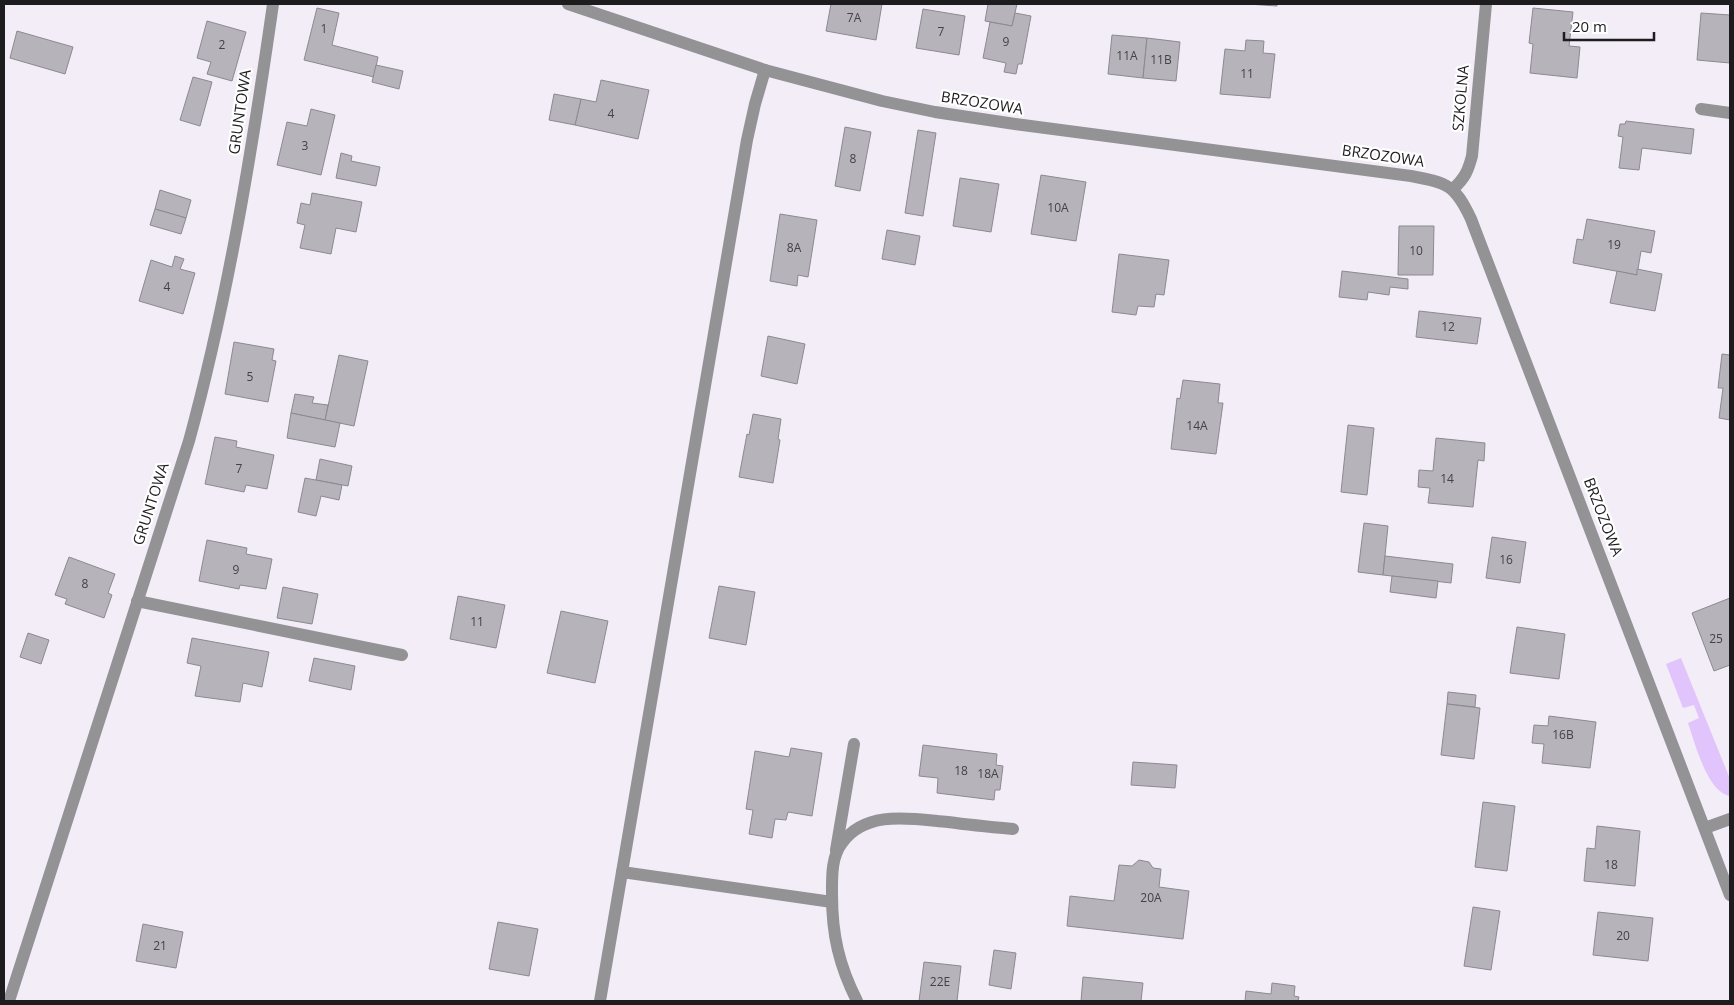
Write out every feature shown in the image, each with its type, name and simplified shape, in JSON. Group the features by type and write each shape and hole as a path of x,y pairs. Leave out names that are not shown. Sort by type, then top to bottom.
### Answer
{"street":[{"name":"GRUNTOWA","path":"9,1001 189,441 208,371 247,180 273,4"},
{"name":"BRZOZOWA","path":"568,4 765,70 882,101 999,122 1411,176 1441,182 1453,189 1464,203 1471,219 1730,895"},
{"name":"SZKOLNA","path":"1453,189 1463,180 1472,156 1486,4"},
{"path":"600,1001 747,140 765,70"},
{"path":"1701,109 1730,113"},
{"path":"137,601 402,655"},
{"path":"854,744 833,862 832,902 833,932 838,956 846,979 857,1001"},
{"path":"833,862 841,844 852,831 874,821 900,817 1013,829"},
{"path":"1705,828 1730,819"},
{"path":"622,872 832,902"}],"shaded area":[{"path":"1681,658 1730,779 1730,796 1722,793 1715,786 1703,766 1688,723 1699,718 1694,705 1683,708 1666,664"}],"building":[{"path":"831,4 882,4 876,40 826,31"},
{"path":"988,4 1017,4 1012,26 985,21"},
{"path":"1248,4 1277,4 1277,6"},
{"path":"317,8 339,13 332,45 378,57 374,77 304,60"},
{"path":"1533,8 1573,12 1569,46 1580,47 1577,78 1530,73 1533,44 1529,43"},
{"path":"923,9 965,16 959,55 916,48"},
{"path":"1015,13 1031,16 1022,64 1018,64 1016,74 1004,72 1006,63 983,58 990,22 1012,26"},
{"path":"1701,13 1730,15 1730,63 1697,60"},
{"path":"207,21 246,32 232,81 207,74 211,62 197,58"},
{"path":"17,31 73,47 65,74 10,58"},
{"path":"1112,35 1147,38 1143,78 1108,74"},
{"path":"1147,38 1180,42 1176,81 1143,78"},
{"path":"1246,40 1264,41 1263,53 1275,54 1270,98 1220,94 1225,49 1245,51"},
{"path":"376,65 403,71 399,89 372,82"},
{"path":"193,77 212,82 200,126 180,120"},
{"path":"601,80 649,90 638,139 575,125 581,99 596,102"},
{"path":"554,94 581,99 575,125 549,120"},
{"path":"311,109 335,115 321,175 277,165 287,122 307,126"},
{"path":"1626,121 1694,129 1691,154 1642,148 1639,170 1619,168 1623,137 1618,136 1620,124 1625,124"},
{"path":"845,127 871,132 860,191 835,186"},
{"path":"918,130 936,133 923,216 905,213"},
{"path":"341,153 352,156 351,161 380,167 376,186 336,178"},
{"path":"1041,175 1086,182 1076,241 1031,234"},
{"path":"960,178 999,184 991,232 953,226"},
{"path":"160,190 191,200 186,218 155,209"},
{"path":"312,193 362,202 356,232 336,228 331,254 300,248 305,225 297,223 301,203 310,205"},
{"path":"155,209 186,218 181,234 150,225"},
{"path":"780,214 817,220 808,277 798,275 797,286 770,281"},
{"path":"1587,219 1655,231 1651,253 1641,251 1637,275 1573,263 1577,239 1583,240"},
{"path":"1399,226 1434,226 1433,275 1398,275"},
{"path":"887,230 920,236 915,265 882,259"},
{"path":"1119,254 1169,260 1164,295 1156,294 1154,307 1138,306 1136,315 1112,312"},
{"path":"175,256 184,259 180,269 195,273 183,314 139,301 151,260 172,267"},
{"path":"1637,269 1662,274 1655,311 1610,303 1617,271 1637,275"},
{"path":"1342,271 1408,279 1408,289 1390,287 1389,295 1368,292 1367,300 1339,297"},
{"path":"1419,311 1481,318 1477,344 1416,337"},
{"path":"768,336 805,344 797,384 761,376"},
{"path":"234,342 274,349 272,360 276,361 268,402 225,394"},
{"path":"1722,354 1730,355 1730,420 1719,418 1723,388 1718,388"},
{"path":"339,355 368,361 354,426 325,420"},
{"path":"1183,380 1220,384 1218,403 1223,403 1216,454 1171,449 1177,398 1180,399"},
{"path":"295,394 314,397 312,403 328,405 325,420 291,413"},
{"path":"291,413 340,423 335,447 287,438"},
{"path":"753,414 781,419 778,439 780,440 773,483 739,477 747,434 749,435"},
{"path":"1348,425 1374,428 1367,495 1341,492"},
{"path":"215,437 237,441 236,447 274,455 267,489 246,485 244,492 205,484"},
{"path":"1436,438 1485,443 1484,461 1478,460 1473,507 1428,503 1430,488 1418,487 1419,470 1433,471"},
{"path":"320,459 352,466 348,486 316,480"},
{"path":"305,478 342,485 339,500 321,496 316,516 298,512"},
{"path":"1364,523 1388,526 1383,575 1358,572"},
{"path":"1492,537 1526,542 1520,583 1486,578"},
{"path":"207,540 247,548 246,554 272,559 266,589 240,585 239,589 199,581"},
{"path":"1385,556 1453,564 1451,583 1383,575"},
{"path":"69,557 115,574 108,593 112,595 104,618 65,604 67,599 55,595"},
{"path":"1392,576 1438,581 1436,598 1390,592"},
{"path":"719,586 755,592 746,645 709,638"},
{"path":"283,587 318,594 312,624 277,618"},
{"path":"458,596 505,605 496,648 450,639"},
{"path":"1730,598 1730,665 1714,671 1692,613"},
{"path":"561,611 608,621 595,683 547,673"},
{"path":"1517,627 1565,634 1559,679 1510,673"},
{"path":"28,633 49,640 41,664 20,657"},
{"path":"192,638 269,652 262,687 243,683 240,702 195,696 201,666 187,663"},
{"path":"314,658 355,666 351,690 309,681"},
{"path":"1448,692 1476,695 1475,707 1447,704"},
{"path":"1447,704 1480,708 1474,759 1441,755"},
{"path":"1549,716 1596,722 1590,768 1542,763 1544,744 1532,743 1534,725 1548,726"},
{"path":"923,745 997,754 996,765 1003,766 1000,790 995,790 994,800 937,793 938,778 919,776"},
{"path":"791,748 822,753 812,816 788,812 786,820 775,819 772,838 749,834 753,810 746,809 755,751 789,757"},
{"path":"1133,762 1177,765 1175,788 1131,785"},
{"path":"1483,802 1515,806 1507,871 1475,867"},
{"path":"1597,826 1640,831 1635,886 1584,881 1587,848 1595,849"},
{"path":"1139,860 1149,862 1153,868 1161,869 1159,887 1189,891 1183,939 1067,926 1070,896 1114,901 1119,865 1132,866"},
{"path":"1473,907 1500,911 1491,970 1464,966"},
{"path":"1598,912 1653,918 1648,961 1593,955"},
{"path":"498,922 538,929 529,976 489,969"},
{"path":"143,924 183,932 176,968 136,961"},
{"path":"994,950 1016,953 1011,989 989,985"},
{"path":"924,962 961,966 957,1001 919,1001"},
{"path":"1083,977 1143,983 1141,1001 1081,1001"},
{"path":"1272,983 1295,986 1294,996 1299,997 1298,1001 1245,1001 1246,991 1271,994"}]}
